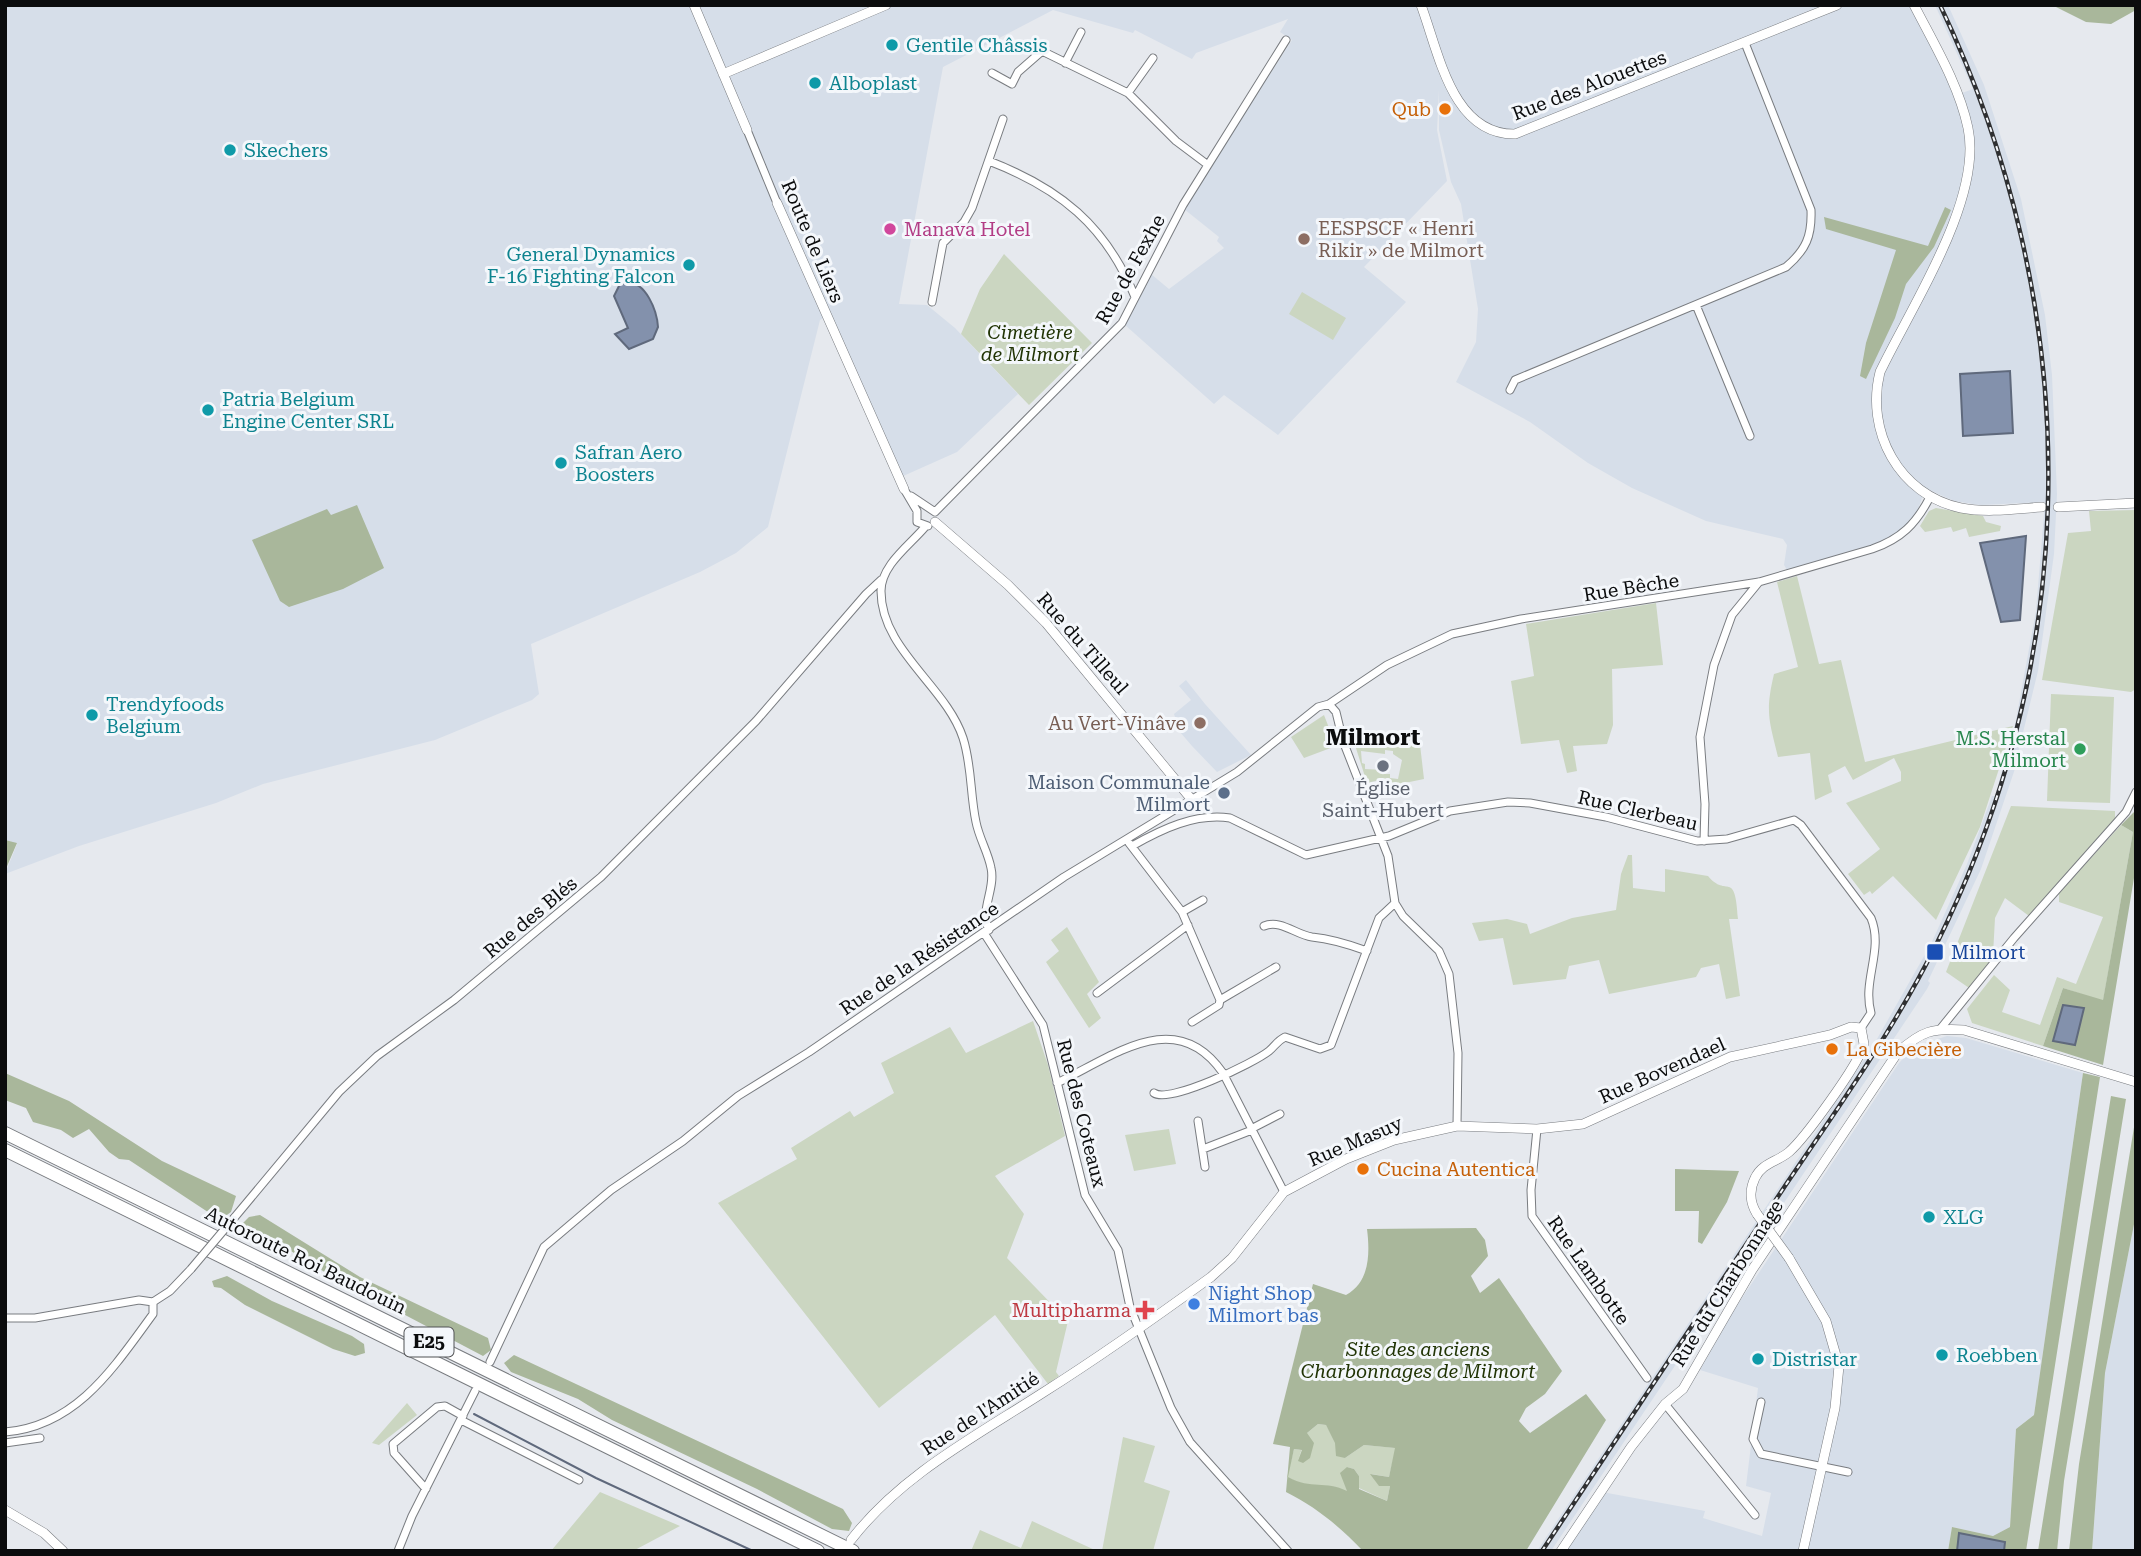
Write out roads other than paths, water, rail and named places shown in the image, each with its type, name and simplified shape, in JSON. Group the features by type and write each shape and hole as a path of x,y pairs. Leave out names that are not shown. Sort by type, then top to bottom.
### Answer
{"highway":[{"name":"Autoroute Roi Baudouin","path":"5,1133 852,1546"},
{"name":"Autoroute Roi Baudouin","path":"5,1150 818,1551"}],"street":[{"name":"Route de Liers","path":"694,5 777,203 904,489 920,508 935,517"},
{"path":"723,74 886,5"},
{"name":"Rue des Alouettes","path":"1421,5 1461,108 1483,128 1499,134 1515,134 1837,5"},
{"path":"1914,5 1962,107 1970,158 1962,205 1881,372 1875,400 1880,433 1899,470 1930,497 1969,509 2042,507"},
{"path":"1065,63 1081,32"},
{"name":"Rue de Fexhe","path":"935,517 1122,323 1208,165 1286,40"},
{"path":"1510,390 1515,380 1786,267 1800,254 1812,228 1811,210 1745,43"},
{"path":"992,73 1012,83 1018,72 1042,51 1128,93 1176,141 1208,165"},
{"path":"1128,93 1153,58"},
{"path":"932,302 943,243 964,222 972,208 1003,119"},
{"path":"989,161 1024,174 1054,192 1083,218 1125,272 1135,297"},
{"path":"1696,305 1750,436"},
{"name":"Rue Bêche","path":"1329,704 1340,694 1387,665 1452,634 1521,619 1759,582 1892,542 1919,517 1930,497"},
{"path":"2058,507 2136,503"},
{"path":"920,508 917,522 922,528 935,517"},
{"name":"Rue du Tilleul","path":"935,517 1046,623 1192,800"},
{"name":"Rue des Blés","path":"153,1302 170,1292 191,1269 339,1092 377,1056 454,1000 601,877 756,721 881,580 888,567 922,528"},
{"path":"881,580 886,620 895,637 952,716 962,736 976,826 992,869 992,887 986,911 987,932"},
{"path":"1704,841 1705,786 1700,737 1714,665 1732,615 1759,582"},
{"path":"1329,704 1336,712 1343,741 1388,856 1395,904 1403,916 1434,945 1449,974 1458,1053 1457,1126"},
{"name":"Rue de la Résistance","path":"490,1362 522,1299 538,1256 556,1234 611,1190 683,1141 720,1109 987,932 1064,877 1129,843 1237,772 1318,707 1329,704"},
{"path":"1941,1028 2014,938 2126,812 2136,792"},
{"name":"Rue Clerbeau","path":"1129,843 1171,826 1212,817 1230,818 1306,855 1380,838 1450,811 1482,804 1530,803 1606,817 1682,840 1704,841 1735,837 1787,820 1801,825 1871,918 1877,932 1867,1000 1871,1013 1861,1028"},
{"path":"1129,843 1182,912 1220,1000 1219,1005 1192,1022"},
{"path":"1182,912 1203,900"},
{"path":"1154,1093 1162,1097 1182,1093 1268,1051 1277,1041 1289,1037 1320,1049 1331,1045 1381,914 1395,904"},
{"path":"1264,926 1272,923 1312,937 1326,936 1367,951"},
{"path":"1097,993 1188,925"},
{"name":"Rue des Coteaux","path":"987,932 995,950 1043,1025 1085,1195 1118,1251 1126,1294 1171,1408 1184,1433 1288,1551"},
{"path":"1220,1000 1276,967"},
{"name":"Rue Bovendael","path":"1457,1126 1536,1129 1583,1124 1741,1054 1830,1035 1852,1027 1861,1028"},
{"path":"1803,1551 1837,1397 1839,1366 1826,1321 1789,1258 1757,1214 1751,1198 1755,1177 1767,1163 1794,1146 1851,1069 1864,1044 1861,1028"},
{"path":"1941,1028 1964,1030 2136,1082"},
{"name":"Rue du Charbonnage","path":"1562,1551 1631,1447 1665,1404 1683,1389 1752,1270 1898,1052 1922,1033 1941,1028"},
{"path":"1058,1083 1145,1041 1167,1037 1189,1041 1203,1049 1223,1073 1284,1192"},
{"path":"1203,1149 1251,1130 1280,1114"},
{"path":"1198,1121 1205,1167"},
{"name":"Rue Masuy","path":"1139,1328 1232,1258 1284,1192 1343,1161 1394,1140 1457,1126"},
{"name":"Rue Lambotte","path":"1536,1129 1531,1190 1532,1216 1647,1378"},
{"path":"5,1318 35,1318 139,1300 153,1302 153,1314 106,1377 83,1401 54,1419 26,1430 5,1433"},
{"name":"Rue de l'Amitié","path":"852,1546 874,1510 939,1460 1139,1328"},
{"path":"398,1551 475,1391"},
{"path":"1760,1402 1754,1439 1761,1454 1848,1472"},
{"path":"1665,1404 1755,1515"},
{"path":"426,1489 394,1453 393,1444 437,1407 445,1406 462,1418 579,1480"},
{"path":"5,1443 40,1438"},
{"path":"5,1510 44,1533 63,1551"}],"water":[{"path":"626,282 639,286 645,292 653,305 658,327 653,339 629,349 615,334 628,328 614,296 619,286"},
{"path":"2010,371 2013,433 1963,436 1960,374"},
{"path":"2026,536 2020,620 2001,622 1980,543"},
{"path":"2063,1005 2084,1008 2075,1045 2053,1041"},
{"path":"1959,1533 2005,1542 2004,1551 1957,1551"}],"waterway":[{"path":"474,1414 596,1478 753,1551"}],"railway":[{"path":"1542,1551 1844,1099 1902,1007 1937,943 1986,829 2021,712 2041,594 2048,475 2042,355 2021,237 1987,120 1940,5"}],"place":[{"name":"Gentile Châssis","path":"892,45"},
{"name":"Alboplast","path":"815,83"},
{"name":"Qub","path":"1445,109"},
{"name":"Skechers","path":"230,150"},
{"name":"Manava Hotel","path":"890,229"},
{"name":"EESPSCF « Henri Rikir » de Milmort","path":"1304,239"},
{"name":"General Dynamics F-16 Fighting Falcon","path":"689,265"},
{"name":"Patria Belgium Engine Center SRL","path":"208,410"},
{"name":"Safran Aero Boosters","path":"561,463"},
{"name":"Trendyfoods Belgium","path":"92,715"},
{"name":"Au Vert-Vinâve","path":"1200,723"},
{"name":"M.S. Herstal Milmort","path":"2080,749"},
{"name":"Église Saint-Hubert","path":"1383,766"},
{"name":"Maison Communale Milmort","path":"1224,793"},
{"name":"Milmort","path":"1935,952"},
{"name":"La Gibecière","path":"1832,1049"},
{"name":"Cucina Autentica","path":"1363,1169"},
{"name":"XLG","path":"1929,1217"},
{"name":"Night Shop Milmort bas","path":"1194,1304"},
{"name":"Multipharma","path":"1145,1310"},
{"name":"Roebben","path":"1942,1355"},
{"name":"Distristar","path":"1758,1359"}],"district":[{"name":"Milmort","path":"1373,737"}],"park label":[{"name":"Cimetière de Milmort","path":"1030,343"},
{"name":"Site des anciens Charbonnages de Milmort","path":"1418,1360"}]}
